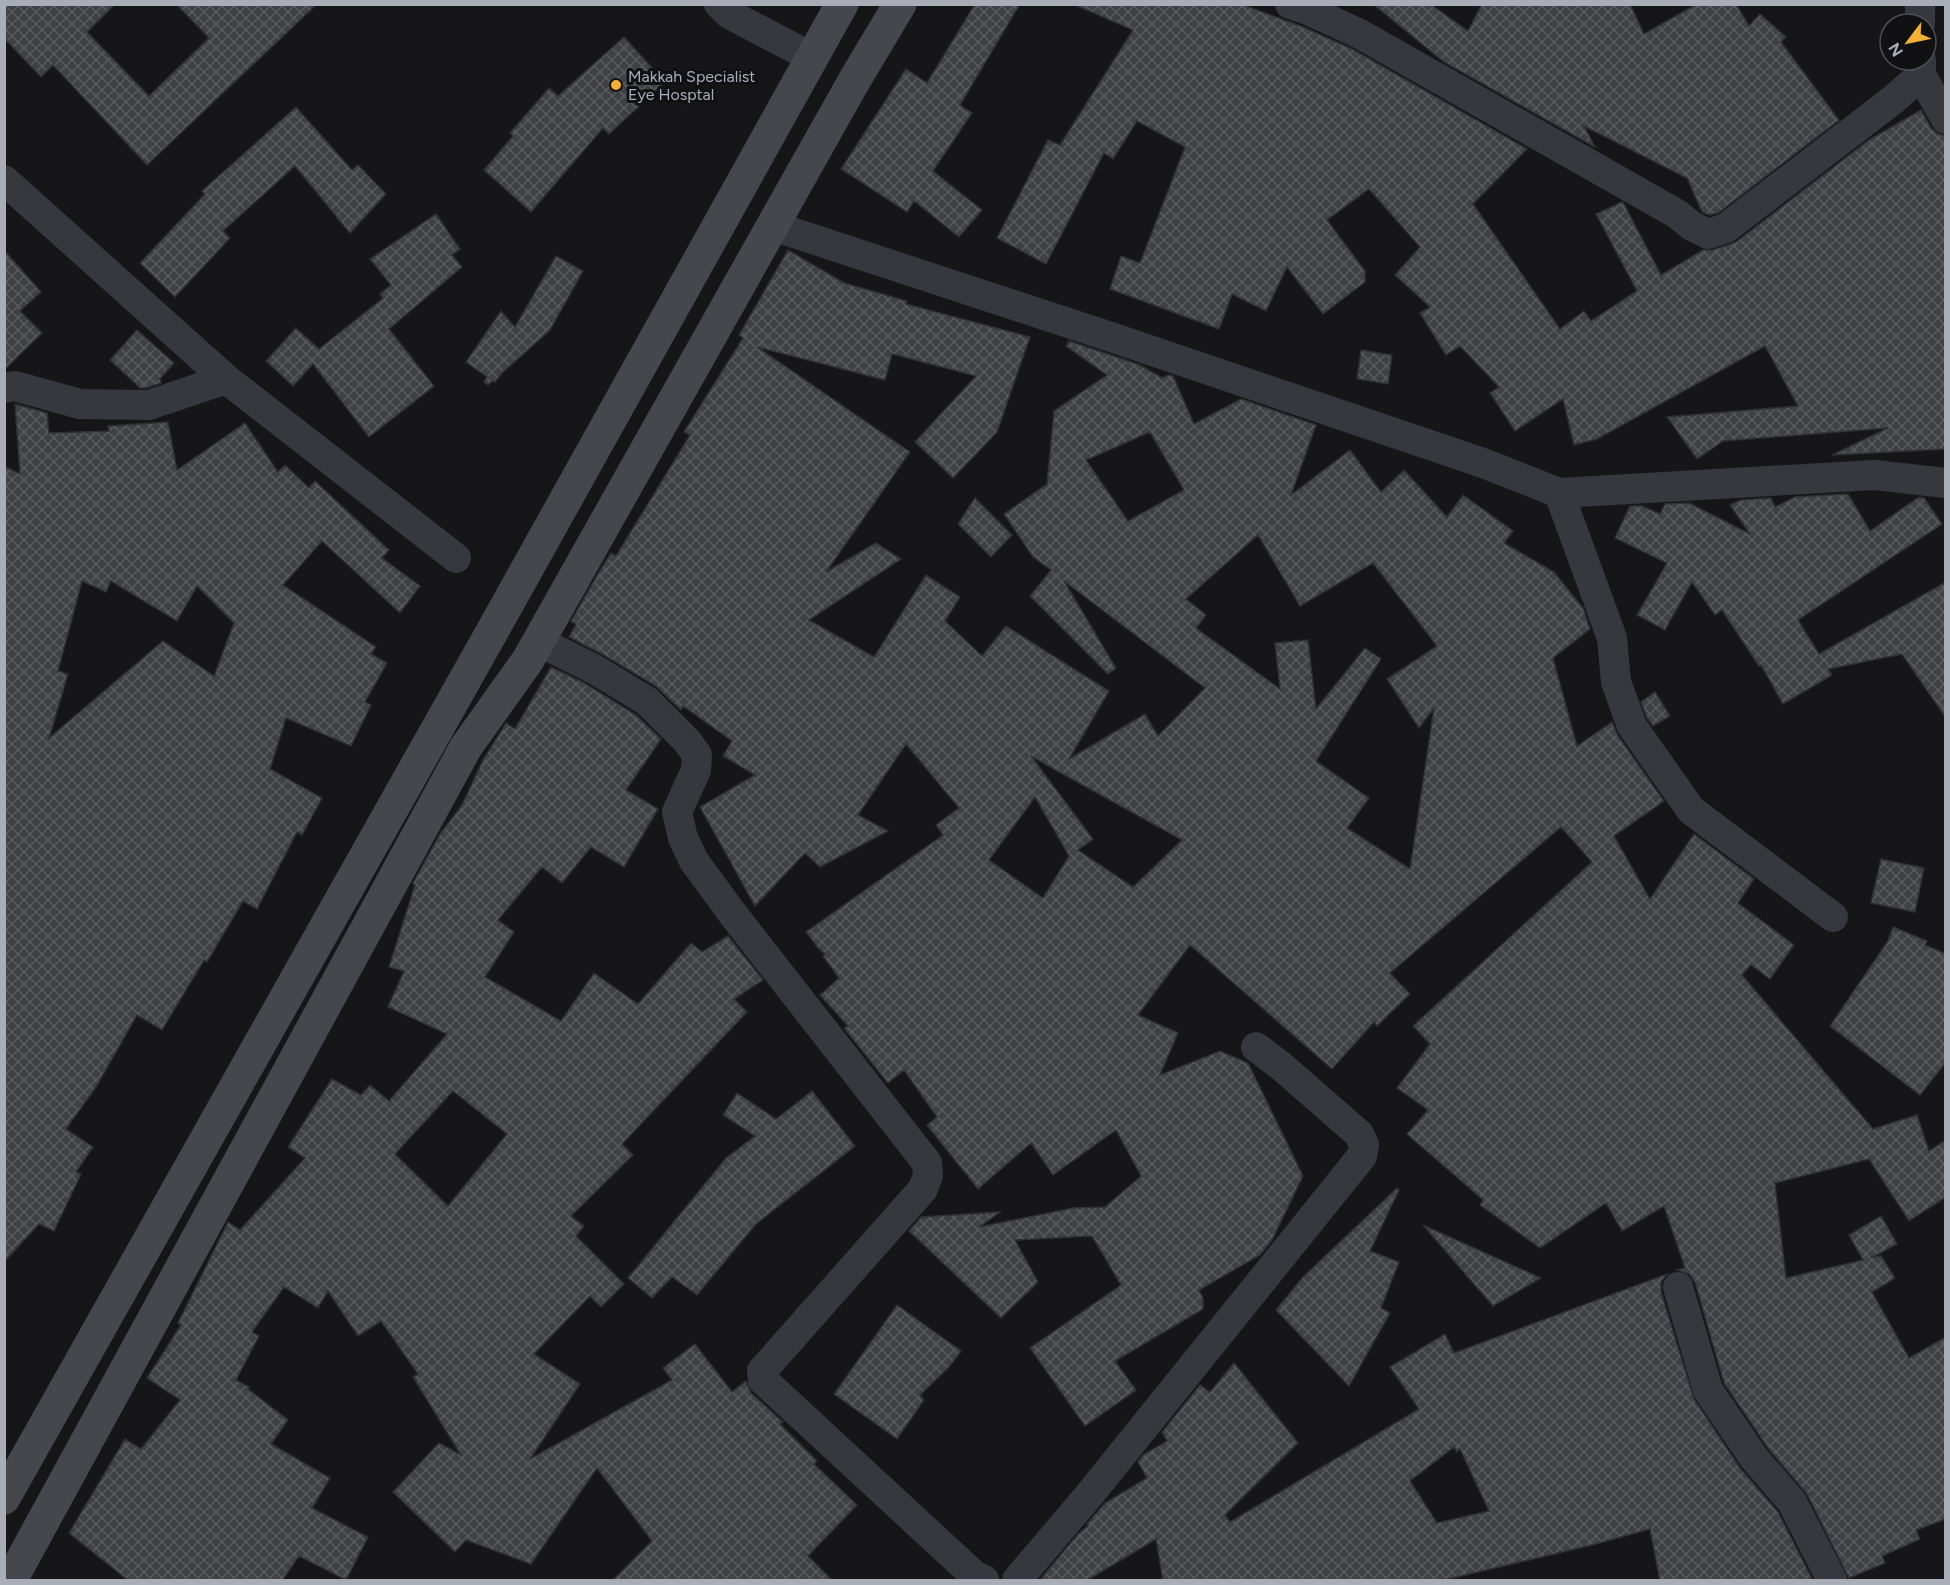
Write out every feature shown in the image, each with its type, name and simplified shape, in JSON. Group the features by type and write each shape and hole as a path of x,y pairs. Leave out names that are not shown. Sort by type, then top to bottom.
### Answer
{"main road":[{"path":"4,1498 504,611 842,4"},
{"path":"11,1581 466,747 528,660 854,81 900,4"}],"street":[{"path":"719,4 729,14 813,58"},
{"path":"1290,4 1360,34 1677,214 1692,226 1708,234 1726,228 1894,99 1918,72"},
{"path":"1923,72 1946,119"},
{"path":"4,180 226,379 456,558"},
{"path":"773,226 1123,340 1483,463 1559,493 1874,476 1946,483"},
{"path":"4,388 15,386 80,404 149,405 226,379"},
{"path":"1559,493 1612,638 1616,682 1632,726 1691,810 1833,917"},
{"path":"538,641 594,669 647,701 687,741 697,755 696,770 676,812 683,838 694,861 927,1163 928,1175 923,1189 762,1371 761,1376 818,1433 975,1576 984,1581"},
{"path":"1017,1581 1090,1494 1362,1156 1364,1145 1359,1134 1256,1047"},
{"path":"1678,1287 1708,1390 1754,1458 1792,1502 1832,1581"}],"building":[{"path":"4,4 115,4 87,32 149,96 209,38 176,4 317,4 147,165 53,65 41,77 4,38"},
{"path":"975,4 1020,4 960,105 972,113 933,171 982,210 959,237 914,201 907,212 841,169 906,69 927,83"},
{"path":"1073,4 1241,4 1303,27 1352,49 1527,149 1473,204 1560,329 1584,311 1591,321 1637,291 1596,214 1622,202 1661,275 1703,250 1713,250 1736,242 1869,140 1921,110 1931,128 1938,134 1946,136 1946,449 1832,455 1888,428 1723,441 1697,459 1667,417 1798,406 1765,346 1597,439 1574,445 1563,399 1515,431 1490,393 1499,387 1460,346 1446,355 1420,313 1430,307 1395,275 1420,247 1369,189 1327,220 1365,271 1365,282 1323,314 1287,267 1266,311 1232,294 1219,329 1110,289 1121,256 1140,263 1185,147 1137,121 1113,159 1104,153 1046,264 997,238 1048,140 1060,145 1133,30"},
{"path":"1373,4 1430,4 1468,31 1482,4 1630,4 1644,34 1697,4 1736,4 1749,26 1760,14 1786,37 1781,42 1839,120 1718,213 1709,215 1702,212 1687,178 1584,126 1595,147 1444,62"},
{"path":"624,37 665,82 609,134 603,128 531,212 484,170 513,136 510,133 549,88 558,96"},
{"path":"296,107 352,170 358,165 386,194 350,233 295,166 223,231 230,238 175,297 140,263 205,194 202,191"},
{"path":"436,214 460,249 452,255 462,267 389,329 434,386 369,437 313,364 293,386 266,361 296,328 319,349 383,298 380,294 391,285 370,259"},
{"path":"4,250 41,292 20,311 42,333 4,370"},
{"path":"788,250 844,283 907,301 906,304 1030,337 997,432 953,478 915,442 976,376 892,354 885,380 757,347 910,452 826,572 876,543 901,559 809,620 874,657 926,575 960,597 945,621 982,656 1006,626 1109,691 1069,759 1145,714 1158,736 1205,688 1064,581 1116,668 1108,674 1030,596 1051,570 1033,557 1004,514 1047,484 1054,411 1107,375 1066,346 1069,341 1140,365 1162,378 1173,376 1194,424 1241,399 1316,425 1291,495 1350,450 1381,492 1404,470 1447,517 1463,495 1513,531 1504,543 1554,572 1583,608 1590,629 1553,658 1577,746 1612,722 1618,736 1664,801 1614,836 1650,899 1694,834 1754,879 1738,903 1794,945 1770,979 1751,965 1742,975 1873,1129 1917,1115 1929,1151 1946,1140 1946,1197 1909,1221 1869,1159 1775,1183 1786,1278 1863,1260 1849,1235 1881,1216 1897,1244 1871,1258 1881,1256 1895,1278 1872,1292 1909,1358 1946,1337 1946,1519 1916,1530 1920,1539 1882,1556 1885,1563 1849,1578 1807,1494 1768,1448 1724,1383 1695,1282 1689,1274 1677,1270 1685,1268 1664,1206 1622,1231 1606,1203 1540,1248 1480,1205 1483,1200 1407,1134 1428,1110 1397,1088 1430,1044 1413,1026 1592,862 1561,827 1390,973 1410,994 1377,1026 1374,1022 1332,1069 1190,945 1138,1015 1178,1033 1160,1075 1220,1051 1248,1063 1303,1176 1272,1240 1260,1255 1199,1290 1203,1298 1203,1309 1115,1361 1136,1390 1085,1426 1030,1348 1121,1285 1092,1236 1015,1240 1038,1282 1001,1318 909,1231 921,1217 1000,1212 979,1227 1073,1208 1105,1207 1141,1176 1116,1130 1053,1175 1031,1143 978,1189 927,1125 937,1117 904,1070 888,1083 844,1028 848,1026 820,995 839,978 823,956 825,954 806,932 943,835 936,825 959,808 906,744 858,815 888,831 820,867 805,853 755,906 700,807 755,775 723,756 732,741 683,706 681,710 656,686 569,637 576,624 571,621 598,574 611,553 616,556 690,435 684,432 743,338 739,335","holes":["1150,432 1184,490 1128,521 1086,460","1258,535 1300,606 1373,563 1437,646 1387,679 1419,728 1434,708 1410,869 1347,828 1369,798 1316,761 1381,659 1365,648 1316,709 1308,640 1275,643 1280,689 1196,628 1206,615 1186,599","1031,756 1182,840 1133,887 1078,850 1093,839","1035,797 1069,856 1043,898 989,860"]},
{"path":"556,256 583,271 550,330 495,382 488,385 484,382 487,377 466,362 501,311 515,327"},
{"path":"137,330 174,363 160,379 161,383 146,388 140,388 110,360"},
{"path":"1361,350 1392,355 1388,384 1357,379"},
{"path":"15,404 47,413 49,433 109,431 108,426 168,422 177,470 245,423 278,472 285,465 309,488 315,481 389,550 382,558 420,586 400,613 322,541 283,585 376,647 371,654 387,663 365,702 371,705 351,746 286,718 270,769 322,798 302,835 297,832 257,909 243,901 207,962 204,960 162,1030 137,1015 96,1087 66,1129 93,1147 76,1172 81,1174 54,1231 39,1224 4,1262 4,466 20,474","holes":["82,581 106,592 111,581 177,621 197,586 234,623 214,676 163,641 49,738 68,674 58,671"]},
{"path":"1848,494 1870,531 1919,497 1924,498 1942,524 1798,620 1819,654 1946,582 1946,718 1902,654 1828,669 1832,675 1783,704 1761,665 1759,666 1722,610 1715,615 1692,582 1665,630 1637,615 1667,563 1615,538 1630,506 1642,506 1660,514 1665,504 1689,503 1750,534 1730,505 1741,500 1771,498 1775,507 1795,497"},
{"path":"975,498 1012,535 991,557 958,524"},
{"path":"551,667 586,684 636,715 661,739 626,790 658,809 624,867 591,847 562,883 542,867 498,920 514,932 485,977 561,1021 594,973 638,1004 691,943 702,952 728,936 763,980 734,999 747,1012 622,1144 633,1155 571,1216 584,1226 576,1236 624,1284 601,1307 590,1296 534,1354 580,1384 530,1459 672,1380 663,1368 695,1344 732,1392 746,1381 751,1393 783,1422 780,1424 817,1461 814,1464 857,1505 808,1556 833,1581 612,1581 652,1541 597,1468 531,1564 466,1540 455,1552 393,1492 439,1443 461,1455 413,1377 418,1374 381,1321 358,1336 328,1291 318,1308 284,1287 252,1332 259,1336 236,1380 249,1387 248,1389 288,1420 271,1444 330,1478 312,1508 368,1537 346,1580 299,1556 282,1581 129,1581 69,1533 125,1439 141,1449 180,1400 147,1378 181,1325 178,1323 228,1222 240,1230 305,1158 288,1147 332,1079 361,1095 370,1085 389,1101 447,1034 388,1007 404,971 389,967 415,885 413,883 440,834 462,805 483,760 506,723 515,729","holes":["453,1091 507,1134 448,1206 395,1154"]},
{"path":"1655,692 1670,716 1653,726 1641,702"},
{"path":"1881,859 1924,868 1915,912 1871,903"},
{"path":"1893,927 1927,941 1925,945 1946,954 1946,1062 1920,1095 1830,1026 1888,941"},
{"path":"812,1091 855,1146 756,1224 697,1295 672,1277 652,1298 628,1278 726,1158 755,1136 723,1115 737,1093 776,1119"},
{"path":"1397,1188 1399,1190 1370,1251 1399,1262 1381,1308 1390,1313 1349,1386 1276,1310 1303,1277"},
{"path":"1423,1225 1541,1278 1493,1306"},
{"path":"1667,1274 1661,1282 1661,1292 1694,1399 1740,1468 1778,1512 1813,1581 1660,1581 1650,1529 1440,1581 1163,1581 1156,1539 1086,1581 1039,1581 1078,1534 1088,1526 1087,1524 1105,1503 1147,1478 1138,1462 1143,1455 1167,1441 1162,1432 1200,1385 1210,1392 1234,1363 1298,1443 1225,1515 1230,1522 1419,1409 1390,1367 1445,1334 1454,1353","holes":["1454,1447 1457,1452 1460,1449 1489,1511 1437,1523 1410,1481"]},
{"path":"897,1305 961,1351 949,1367 920,1395 924,1400 897,1439 834,1394"}],"place":[{"name":"Makkah Specialist Eye Hosptal","path":"616,85"}]}
